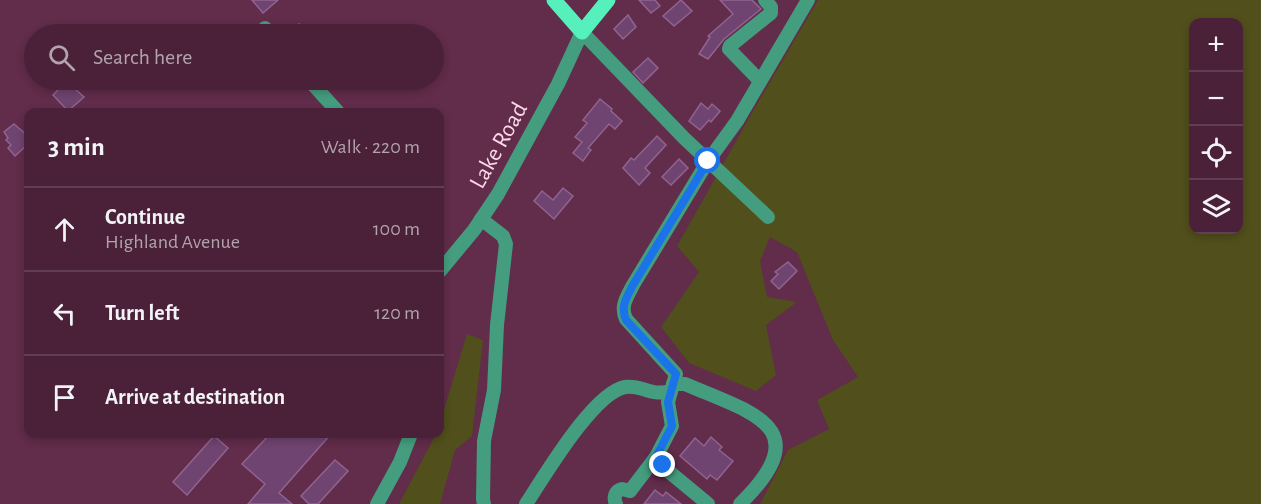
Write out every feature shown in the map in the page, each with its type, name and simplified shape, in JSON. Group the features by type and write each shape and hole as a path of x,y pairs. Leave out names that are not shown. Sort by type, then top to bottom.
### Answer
{"main road":[{"path":"554,0 582,32 608,0"}],"street":[{"path":"616,504 614,498 622,489 630,498 672,426 668,402 676,374 626,320 623,304 708,161 737,121 808,0"},
{"path":"760,81 729,49 769,5 791,28"},
{"path":"582,32 708,161 768,217"},
{"name":"Lake Road","path":"444,266 498,194 558,84 582,32"},
{"path":"318,90 334,108"},
{"path":"481,219 503,236 506,244 497,325 494,390 484,441 484,504"},
{"path":"526,504 574,433 598,405 614,392 624,387 633,387 658,394 685,384 752,412 771,428 776,441 773,460 768,471 740,504"},
{"path":"377,504 400,462 409,438"},
{"path":"656,457 667,470 708,504"}],"shaded area":[{"path":"818,0 1261,0 1261,504 760,504 788,450 829,429 817,400 858,377 833,340 797,252 770,237 760,261 767,297 797,302 766,325 776,375 756,391 689,363 661,327 699,272 677,246"},
{"path":"467,334 483,340 472,436 455,450 440,504 399,504 434,438 444,438 444,410"}],"building":[{"path":"252,0 278,0 263,13"},
{"path":"639,0 655,0 660,6 651,13"},
{"path":"681,0 692,11 674,26 663,16"},
{"path":"720,0 752,0 761,9 724,39 708,59 699,54 710,37 708,36 733,14"},
{"path":"628,15 636,27 623,39 614,29"},
{"path":"648,58 658,68 643,83 633,72"},
{"path":"58,90 76,90 84,97 71,108 65,108 53,95"},
{"path":"600,99 622,121 615,129 609,124 588,148 591,150 583,161 573,153 582,142 575,137 587,123 583,120"},
{"path":"701,103 708,109 712,104 720,111 700,130 689,121"},
{"path":"14,124 24,133 24,148 15,156 8,148 11,145 6,140 8,138 4,132"},
{"path":"657,136 666,145 645,168 650,173 639,185 623,168"},
{"path":"679,159 688,168 671,185 662,177"},
{"path":"563,188 573,196 554,219 534,201 542,191 553,200"},
{"path":"788,262 797,271 779,289 771,281 778,274 775,272"},
{"path":"711,437 722,447 719,450 733,461 717,480 710,475 707,479 680,456 695,438 704,446"},
{"path":"212,438 216,438 228,448 187,495 173,482"},
{"path":"266,438 327,438 279,493 292,504 248,504 265,484 242,464"},
{"path":"335,460 348,471 318,504 309,504 301,496"},
{"path":"655,490 663,496 666,492 681,504 644,504"}],"route":[{"path":"663,465 656,457 672,426 668,402 676,374 626,320 623,304 708,161"}]}
